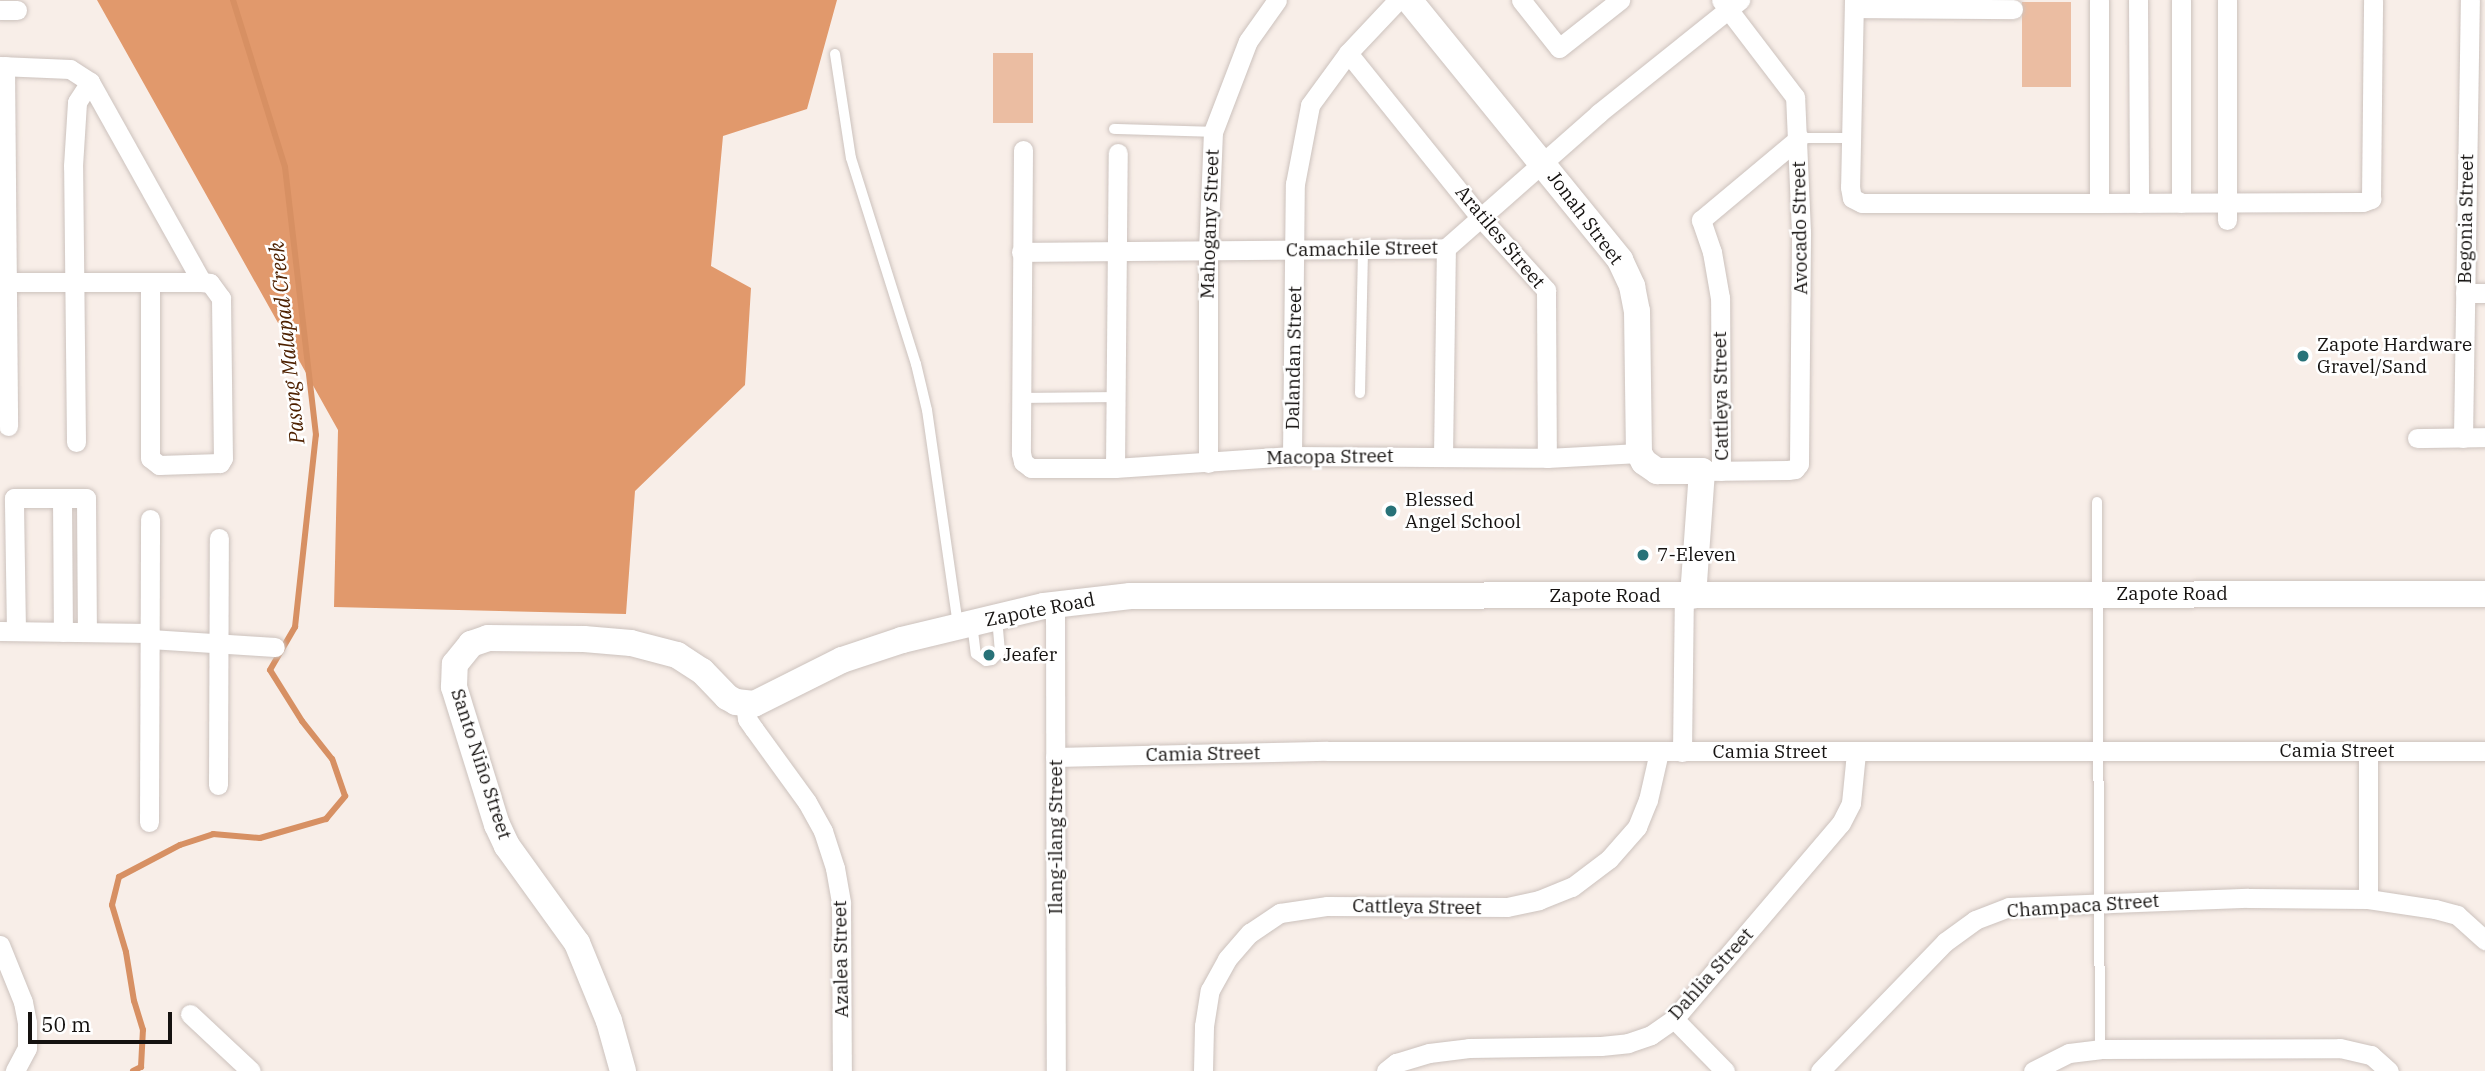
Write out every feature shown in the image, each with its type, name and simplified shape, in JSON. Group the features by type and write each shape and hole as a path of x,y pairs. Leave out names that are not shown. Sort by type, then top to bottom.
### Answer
{"main road":[{"name":"Jonah Street","path":"1409,0 1620,260 1632,286 1638,336 1639,453"},
{"path":"1639,453 1644,463 1657,471 1712,471"},
{"name":"Cattleya Street","path":"1688,596 1712,471"},
{"name":"Zapote Road","path":"745,704 762,702 819,671 871,649 1055,604 1130,596 2485,594"},
{"name":"Santo Niño Street","path":"623,1071 609,1021 576,943 507,846 497,825 454,687 455,664 464,649 488,638 631,642 683,659 702,671 727,697 745,704"}],"street":[{"name":"Mahogany Street","path":"1208,463 1208,251 1213,132 1248,41 1277,0"},
{"name":"Dalandan Street","path":"1292,456 1295,184 1310,105 1348,53 1398,0"},
{"path":"1521,0 1559,48 1620,0"},
{"path":"2099,0 2099,203"},
{"path":"2138,0 2139,203"},
{"path":"2181,203 2182,0"},
{"path":"2227,0 2227,211"},
{"path":"2013,9 1854,4 1850,187 1852,198 1862,203 2181,203 2227,211 2363,202 2371,199 2374,190 2373,0"},
{"name":"Begonia Street","path":"2463,438 2475,293 2476,148 2470,0"},
{"path":"2479,0 2485,0"},
{"name":"Camachile Street","path":"1021,252 1363,251 1446,248 1541,162 1730,3"},
{"name":"Avocado Street","path":"1712,471 1795,469 1799,464 1799,138 1795,97 1730,3"},
{"name":"Aratiles Street","path":"1348,53 1479,216 1546,290 1547,458"},
{"path":"8,426 3,282 3,66 70,69 90,82 202,282"},
{"path":"76,442 73,166 78,103 90,82"},
{"name":"Cattleya Street","path":"1712,471 1720,298 1712,252 1702,220 1799,138"},
{"path":"1020,398 1023,150"},
{"path":"1115,468 1118,153"},
{"path":"1443,457 1446,248"},
{"path":"3,282 74,282 150,282 202,282 210,284 221,298 223,458 215,465 159,465 150,458 150,282"},
{"name":"Macopa Street","path":"1020,398 1023,462 1031,468 1115,468 1292,456 1547,458 1639,453"},
{"path":"2417,438 2485,437"},
{"path":"87,632 86,498 14,498 8,631 150,636 275,648"},
{"path":"62,498 63,632"},
{"path":"149,822 150,519"},
{"path":"218,785 219,538"},
{"name":"Cattleya Street","path":"1682,752 1688,596"},
{"name":"Ilang-ilang Street","path":"1055,604 1056,1071"},
{"name":"Azalea Street","path":"745,704 747,719 807,802 823,831 835,868 841,903 842,1071"},
{"name":"Camia Street","path":"1055,757 1326,751 2485,751"},
{"path":"2368,751 2368,899"},
{"name":"Cattleya Street","path":"1203,1071 1204,1027 1210,990 1227,959 1250,933 1280,914 1326,906 1507,907 1539,900 1572,887 1609,859 1637,827 1648,800 1659,752"},
{"name":"Dahlia Street","path":"1386,1071 1396,1063 1429,1053 1628,1043 1651,1035 1674,1019 1841,823 1851,803 1856,753"},
{"name":"Champaca Street","path":"1819,1071 1945,942 1975,920 2009,907 2099,902 2368,899 2457,915 2485,940"},
{"path":"0,945 23,1002 27,1023 27,1048 15,1071"},
{"path":"190,1014 251,1071"},
{"path":"1674,1019 1724,1071"},
{"path":"2033,1071 2069,1053 2099,1049 2340,1048 2371,1055 2389,1071"}],"lane":[{"path":"835,54 851,158 916,364 975,622"},
{"path":"1114,129 1213,132"},
{"path":"1799,138 1851,138"},
{"path":"1360,393 1363,251"},
{"path":"1020,398 1117,397"},
{"path":"2097,502 2099,1049"}],"shaded area":[{"path":"97,0 837,0 807,109 723,136 711,266 751,288 745,385 635,491 626,614 334,607 338,430"},
{"path":"2022,2 2071,2 2071,87 2022,87"},
{"path":"993,53 1033,53 1033,123 993,123"}],"waterway":[{"name":"Pasong Malapad Creek","path":"133,1071 141,1067 143,1030 134,1001 126,952 112,905 119,877 180,845 213,834 260,838 326,819 345,796 332,759 302,721 270,670 295,627 316,435 285,167 233,0"}],"place":[{"name":"Zapote Hardware Gravel/Sand","path":"2303,356"},
{"name":"Blessed Angel School","path":"1391,511"},
{"name":"7-Eleven","path":"1643,555"},
{"name":"Jeafer","path":"989,655"}]}
